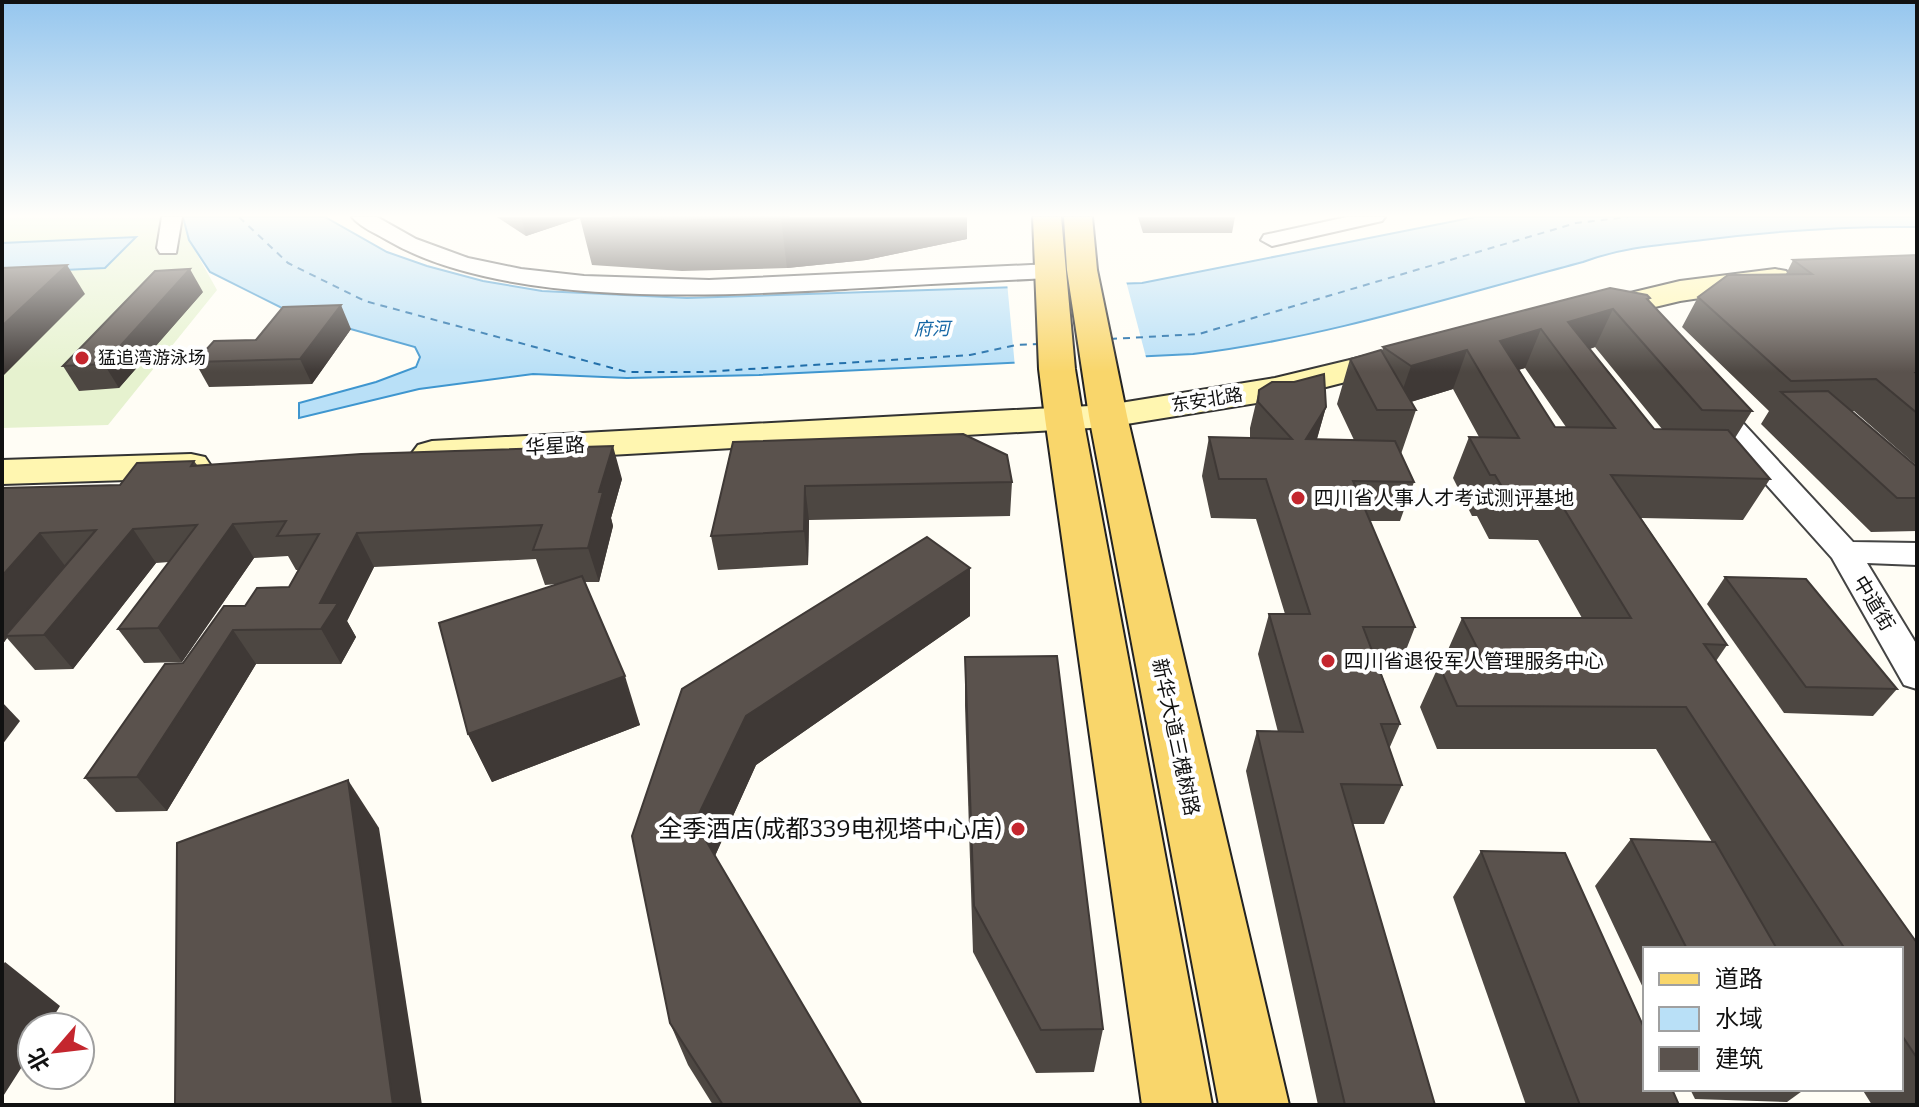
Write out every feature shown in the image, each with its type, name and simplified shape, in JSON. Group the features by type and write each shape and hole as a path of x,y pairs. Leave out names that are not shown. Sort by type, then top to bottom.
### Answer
{"main road":[{"path":"1051,269 1082,393 1177,1105"},
{"path":"1082,393 1084,269"},
{"name":"新华大道三槐树路","path":"1082,393 1254,1105"}],"street":[{"path":"495,269 522,275 617,285 704,288 1051,276"},
{"path":"1560,320 1630,317 1723,284 1810,274"},
{"name":"东安北路","path":"1082,393 1275,389 1440,349"},
{"path":"1695,387 1844,552"},
{"name":"华星路","path":"403,454 1082,393"},
{"path":"2,472 231,464"},
{"name":"中道街","path":"1844,552 1917,554"},
{"name":"中道街","path":"1844,552 1917,675"}],"green space":[{"name":"猛追湾游泳场","path":"2,269 205,269 217,290 108,425 2,428"}],"water":[{"path":"2,269 91,269 2,273"},
{"name":"府河","path":"208,269 437,269 483,281 542,291 687,298 1142,283 1214,269 1559,269 1340,327 1193,354 759,375 627,378 533,374 419,389 299,418 299,403 376,382 416,367 420,357 415,347 290,312"}],"pier":[{"path":"1126,281 1147,361 1015,367 1007,282"}],"building":[{"path":"2,269 63,269 2,326"},
{"path":"190,269 104,364 63,366 155,271"},
{"path":"1805,269 1917,269 1917,413 1876,379 1791,381 1698,297 1728,275 1812,274"},
{"path":"1610,288 1647,295 1650,298 1647,299 1752,411 1702,410 1613,309 1568,322 1654,429 1728,430 1770,479 1611,475 1727,645 1704,644 1917,943 1917,1058 1903,1037 1903,947 1844,947 1686,707 1457,706 1439,665 1486,665 1462,618 1631,618 1558,499 1508,497 1495,475 1490,475 1469,437 1519,438 1467,350 1411,366 1383,347","holes":["1541,329 1615,428 1555,427 1500,341"]},
{"path":"341,305 300,359 195,362 214,341 256,340 283,307"},
{"path":"1381,350 1416,410 1377,410 1350,359"},
{"path":"1324,374 1326,407 1306,439 1395,441 1414,482 1353,481 1415,627 1363,627 1400,724 1381,724 1402,785 1341,784 1435,1105 1345,1105 1257,731 1303,732 1269,614 1310,614 1266,479 1219,479 1209,437 1292,439 1258,402 1259,390 1272,382 1294,382"},
{"path":"1828,391 1917,467 1917,498 1897,498 1781,392"},
{"path":"963,434 1007,455 1012,482 805,486 804,531 711,536 733,442"},
{"path":"613,446 599,492 603,492 588,548 533,550 542,525 357,533 320,603 338,603 321,629 233,630 137,777 85,778 165,664 183,663 224,606 245,606 257,588 289,587 319,534 277,536 286,521 233,524 158,628 118,629 197,525 133,529 44,635 5,636 96,530 40,533 2,576 2,488 120,485 137,463 194,461 191,466 361,454"},
{"path":"927,537 970,568 746,716 695,822 862,1105 723,1105 670,1023 632,836 682,689"},
{"path":"582,576 625,676 468,734 439,623"},
{"path":"1725,577 1806,579 1897,689 1806,687"},
{"name":"全季酒店(成都339电视塔中心店)","path":"1057,656 1103,1029 1041,1030 974,906 965,657"},
{"path":"348,780 393,1105 175,1105 177,843"},
{"path":"1631,839 1715,842 1776,947 1686,947"},
{"path":"1481,851 1565,853 1643,1026 1643,1091 1673,1091 1679,1105 1580,1105"}],"ferry route":[{"path":"299,269 365,301 627,372 703,372 970,355 1016,345 1040,344"},
{"path":"1110,339 1199,334 1421,269"}],"place":[{"name":"猛追湾游泳场","path":"82,358"},
{"name":"四川省人事人才考试测评基地","path":"1298,498"},
{"name":"四川省退役军人管理服务中心","path":"1328,661"},
{"name":"全季酒店(成都339电视塔中心店)","path":"1018,829"}]}
